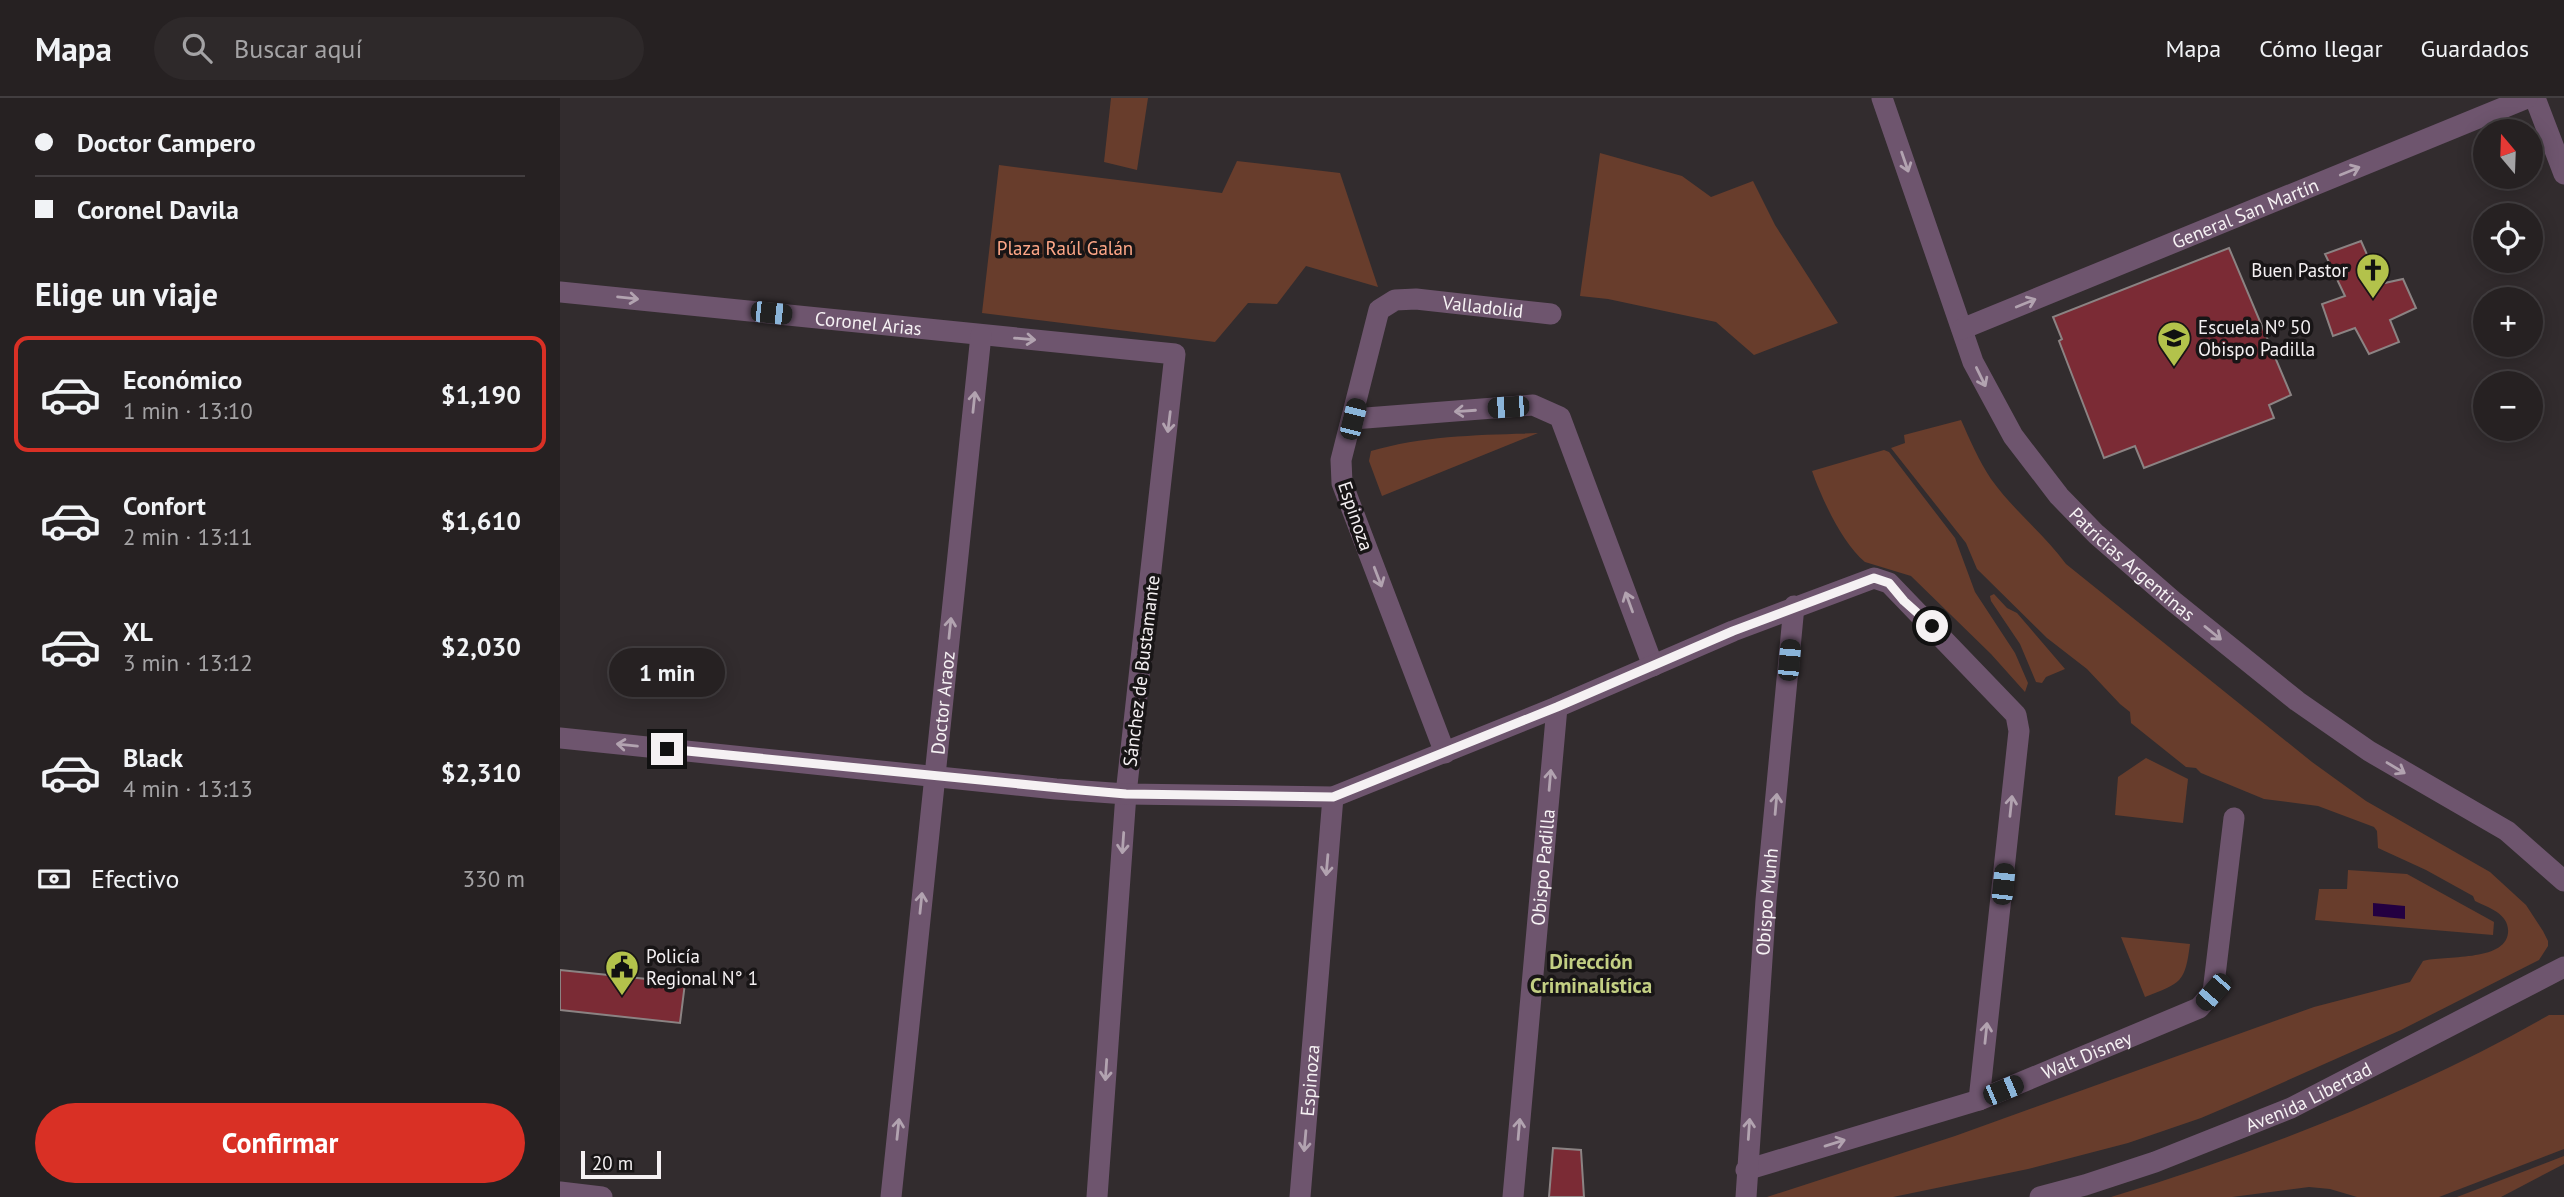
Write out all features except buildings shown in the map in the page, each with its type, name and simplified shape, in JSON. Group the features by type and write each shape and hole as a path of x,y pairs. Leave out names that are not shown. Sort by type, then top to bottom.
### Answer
{"street":[{"name":"Patricias Argentinas","path":"1882,98 1973,362 2013,436 2059,496 2096,534 2173,601 2330,726 2413,778 2507,831 2564,881"},
{"name":"General San Martín","path":"1962,329 2527,98"},
{"path":"2535,98 2564,174"},
{"name":"Coronel Arias","path":"560,292 1175,354"},
{"name":"Valladolid","path":"1416,299 1551,314"},
{"name":"Espinoza","path":"1416,299 1395,300 1379,310 1341,460 1342,483 1445,753"},
{"name":"Doctor Araoz","path":"891,1197 981,335"},
{"name":"Sánchez de Bustamante","path":"1097,1197 1126,794 1175,354"},
{"path":"1353,419 1534,405 1560,417 1653,666"},
{"path":"560,738 1126,794 1333,797 1557,707 1794,606 1874,578 1889,583 2016,715 2019,731 1979,1100"},
{"name":"Obispo Munh","path":"1746,1197 1766,901 1794,606"},
{"name":"Obispo Padilla","path":"1513,1197 1557,707"},
{"name":"Espinoza","path":"1300,1197 1333,797"},
{"name":"Walt Disney","path":"1746,1170 1979,1100 2199,1008 2213,992 2234,818"},
{"name":"Avenida Libertad","path":"2040,1197 2155,1162 2291,1108 2560,969"},
{"path":"560,1192 603,1197"}],"green space":[{"path":"1111,98 1148,98 1137,170 1104,162"},
{"path":"1600,153 1682,176 1711,197 1753,181 1775,225 1838,323 1754,355 1716,322 1608,299 1580,296"},
{"name":"Plaza Raúl Galán","path":"1237,161 1340,173 1378,287 1306,266 1277,304 1248,303 1215,342 982,313 999,165 1222,193"},
{"path":"1961,420 1991,479 2066,564 2312,762 2366,801 2490,872 2526,905 2543,931 2548,946 2539,960 2401,1030 2201,1118 2128,1143 2028,1169 1893,1197 1767,1197 1955,1136 2314,1007 2410,982 2423,961 2485,953 2496,949 2504,942 2508,933 2508,926 2502,916 2475,901 2473,896 2378,848 2377,831 2374,827 2318,806 2264,799 2201,773 2196,768 2186,767 2131,723 2130,712 2087,669 2047,638 1977,569 1966,543 1891,448 1905,443 1904,435"},
{"path":"1538,433 1382,496 1369,461 1371,451 1412,442"},
{"path":"1884,450 1889,452 1955,538 1975,592 2015,653 2028,683 2025,692 1991,654 1911,576 1865,562 1841,532 1812,471"},
{"path":"1994,594 2007,608 2017,613 2065,669 2046,677 2042,683 2036,682 2020,644 1991,601 1990,596"},
{"path":"2146,758 2188,779 2183,823 2115,815 2118,777"},
{"path":"2348,870 2407,874 2494,922 2493,935 2315,920 2319,889 2347,889"},
{"path":"2121,937 2190,944 2186,967 2179,980 2145,997"},
{"path":"2549,1015 2564,1015 2564,1149 2439,1197 2357,1197 2330,1189 2309,1187 2232,1197 2111,1197 2224,1160 2335,1118 2444,1070"},
{"path":"2564,1156 2564,1164 2501,1197 2457,1197"}],"shaded area":[{"path":"2373,903 2405,906 2405,919 2373,916"}],"place":[{"name":"Buen Pastor","path":"2373,300"},
{"name":"Escuela Nº 50 Obispo Padilla","path":"2174,368"},
{"name":"Policía Regional N° 1","path":"622,997"}],"district":[{"name":"Dirección Criminalística","path":"1591,974"}],"route":[{"path":"667,749 1126,794 1333,797 1557,707 1794,606 1874,578 1889,583 1904,601 1932,626"}]}
